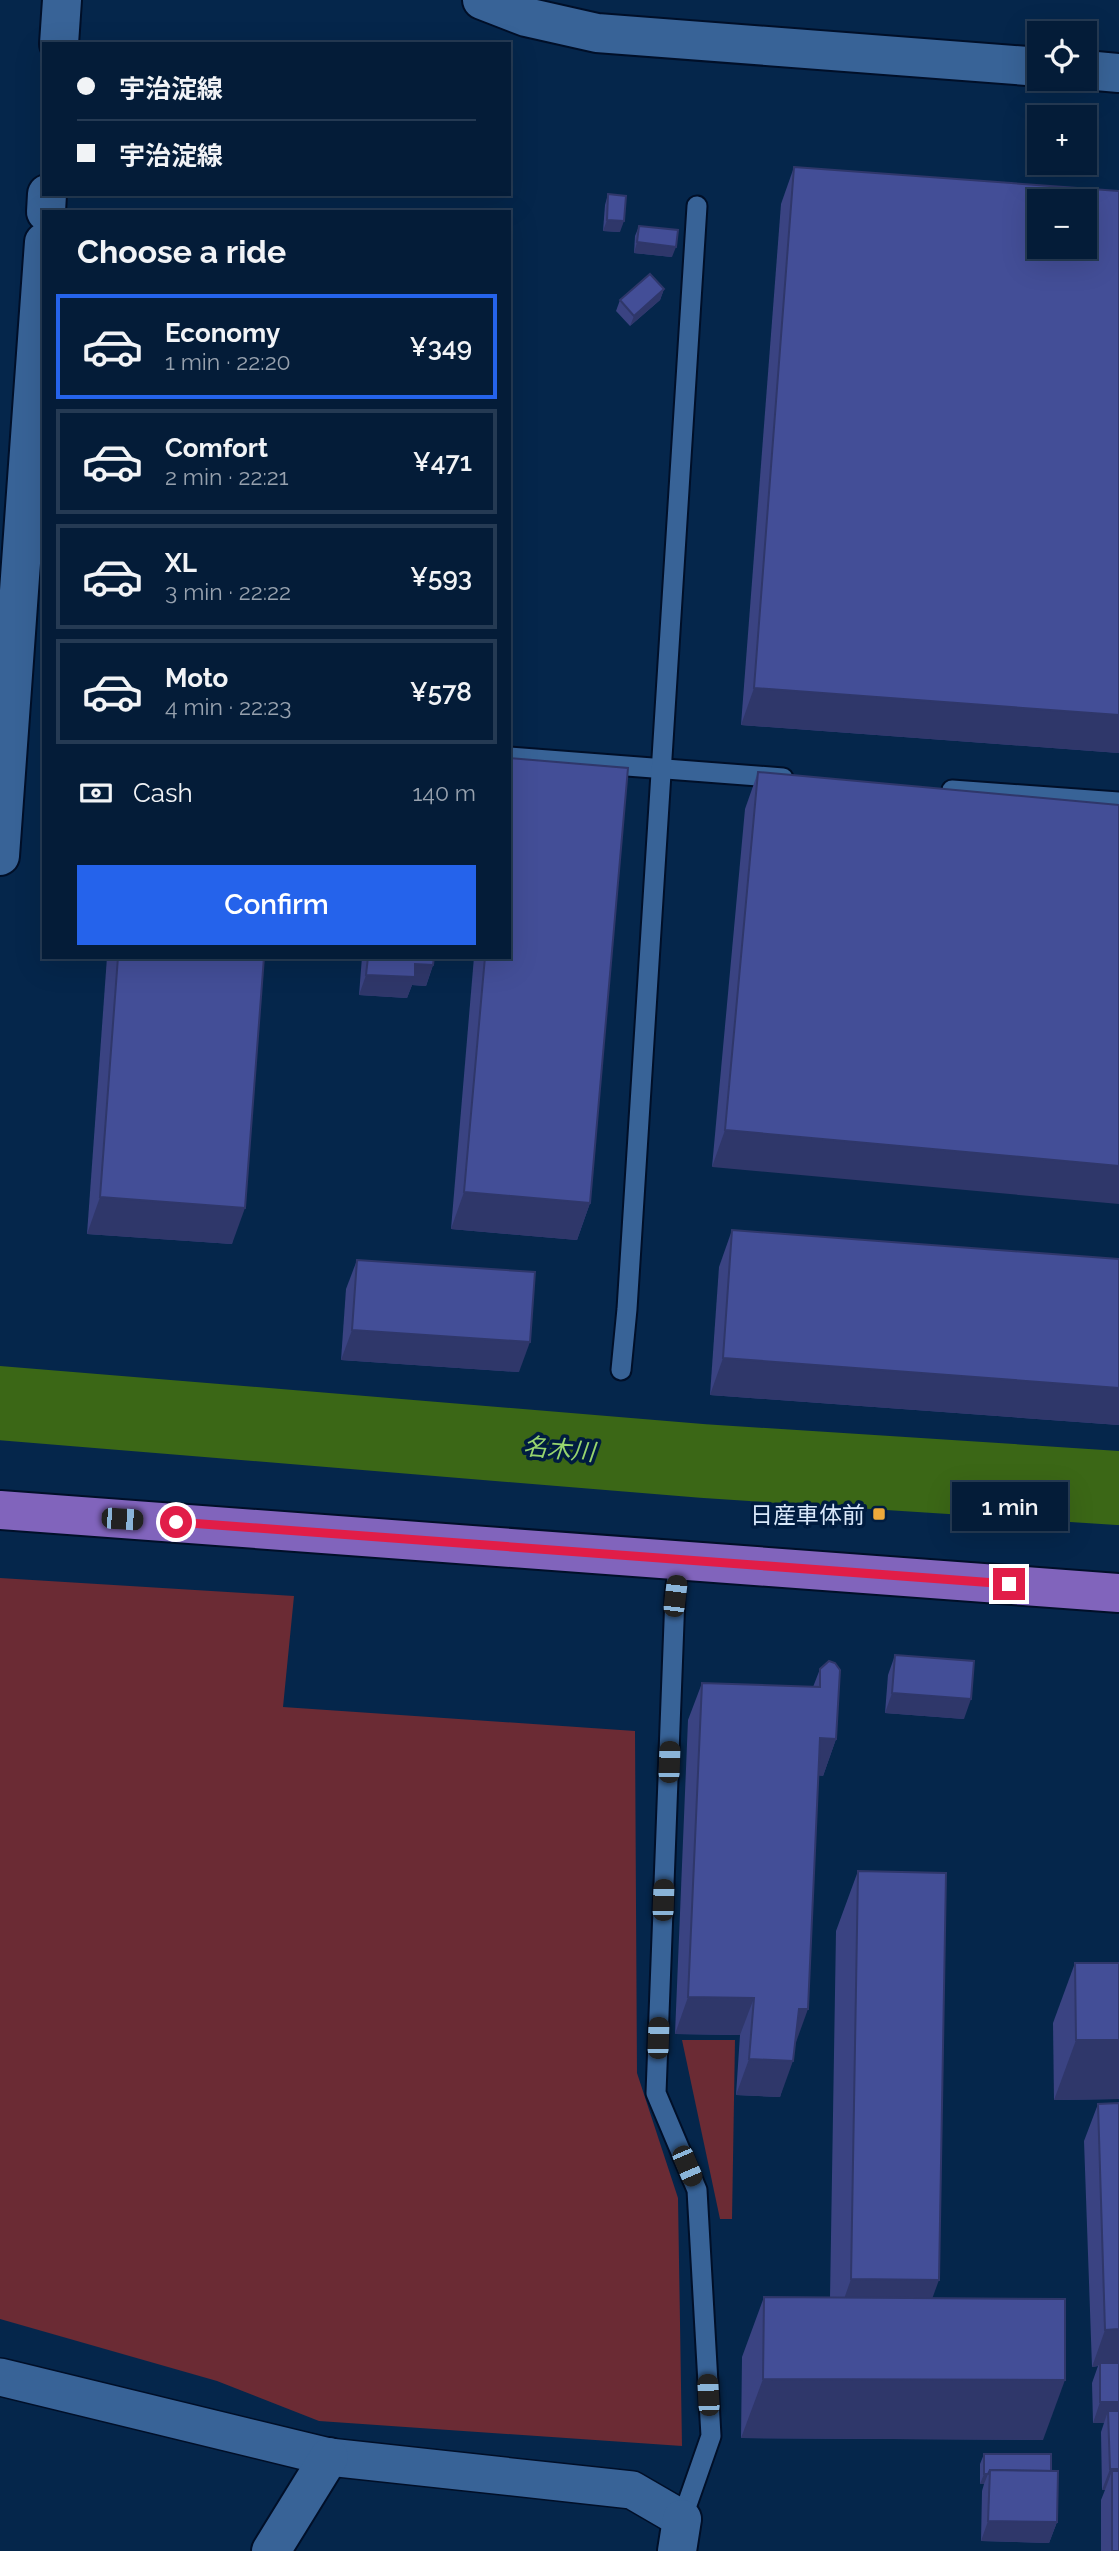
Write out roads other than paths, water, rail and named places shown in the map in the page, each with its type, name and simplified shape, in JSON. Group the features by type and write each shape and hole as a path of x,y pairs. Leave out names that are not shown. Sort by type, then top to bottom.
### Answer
{"main road":[{"path":"0,1510 1119,1593"}],"street":[{"path":"59,42 62,0"},
{"path":"482,0 526,17 597,33 1027,66"},
{"path":"1097,72 1119,73"},
{"path":"0,856 42,270"},
{"path":"0,2377 329,2457 632,2490 679,2535"},
{"path":"271,2551 329,2457"}],"lane":[{"path":"621,1370 697,206"},
{"path":"511,757 800,779"},
{"path":"939,789 1119,802"},
{"path":"679,2535 711,2436 697,2190 656,2093 675,1596 680,1559"}],"waterway":[{"name":"名木川","path":"0,1403 703,1461 1119,1488"}],"place":[{"name":"日産車体前","path":"879,1514"}]}
